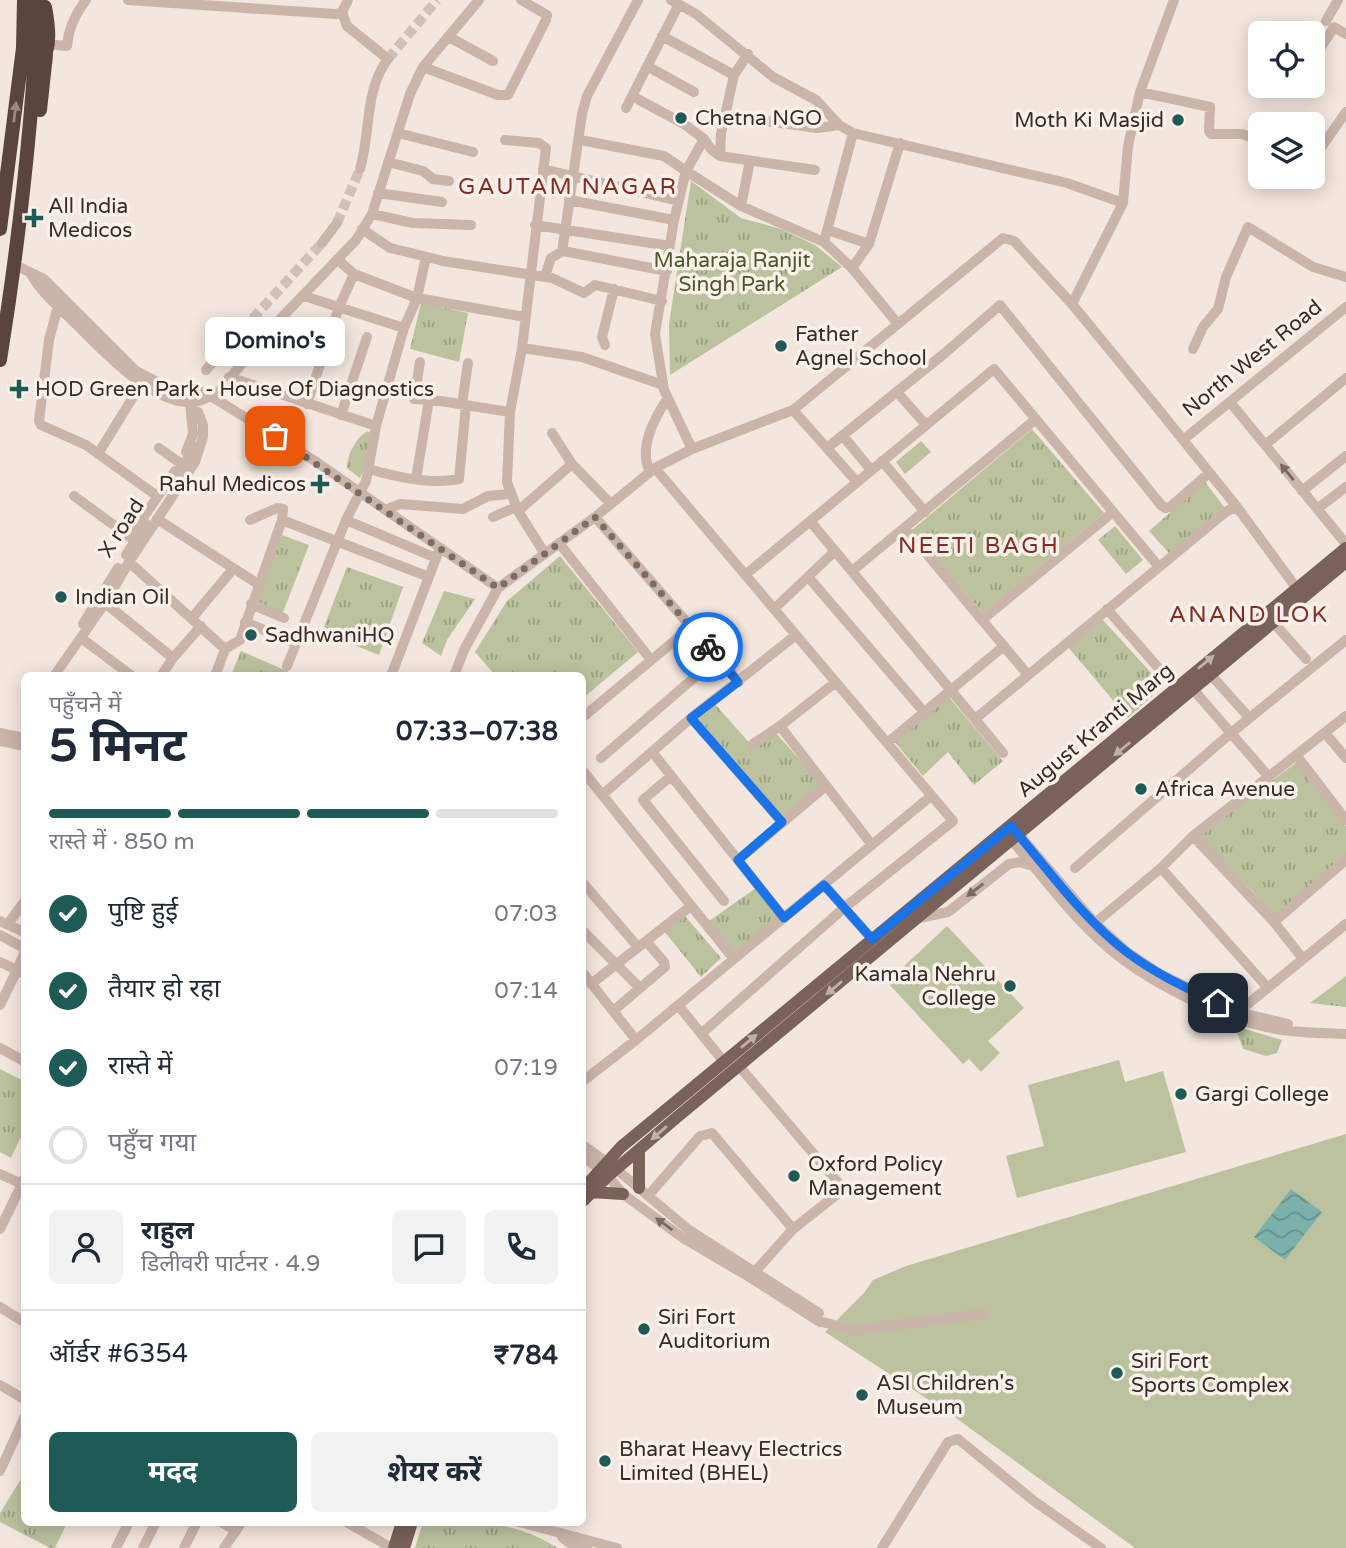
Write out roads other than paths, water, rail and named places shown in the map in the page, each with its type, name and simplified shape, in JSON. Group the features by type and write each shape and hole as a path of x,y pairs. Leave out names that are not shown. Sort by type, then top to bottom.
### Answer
{"highway":[{"path":"0,229 23,48 24,0"},
{"path":"19,239 28,220 47,45 46,8 39,0"},
{"path":"0,360 19,239 39,0"},
{"path":"34,71 47,45"}],"main road":[{"name":"August Kranti Marg","path":"586,1193 608,1169 621,1147 872,939 1129,744 1273,622 1346,546"},
{"name":"August Kranti Marg","path":"608,1169 639,1151 915,919 1176,688 1299,592 1344,569"},
{"path":"639,1151 643,1192"},
{"path":"586,1194 624,1194"},
{"path":"393,1548 401,1526"},
{"path":"404,1548 410,1526"}],"street":[{"path":"47,45 68,41 86,0"},
{"path":"128,0 336,14 342,12"},
{"path":"348,0 342,12 345,23 388,60 373,89 360,169"},
{"path":"30,273 37,285 106,354 141,384 194,405 212,397 264,336 356,240 372,214 411,93 424,67 479,0"},
{"path":"424,67 498,95 508,95 547,20 547,15 521,0"},
{"path":"562,252 587,96 638,0"},
{"path":"1072,304 1123,203 1128,146 1140,92 1174,0"},
{"path":"1326,21 1338,0"},
{"path":"626,108 662,36 675,2 696,14 774,77 816,100 839,125 853,133 1067,183 1123,203"},
{"path":"1325,41 1334,27 1346,34"},
{"path":"662,36 734,75"},
{"path":"449,37 493,61"},
{"path":"720,156 721,134 734,75 748,54"},
{"path":"647,66 694,92"},
{"path":"1140,92 1210,107 1211,134 1248,136"},
{"path":"632,96 684,124 720,156 815,170"},
{"path":"1325,145 1342,129 1346,112"},
{"path":"752,119 817,128 839,125"},
{"path":"398,133 473,152"},
{"path":"824,242 853,133"},
{"path":"691,449 663,385 655,334 678,201 686,172 704,139"},
{"path":"505,140 544,145 522,348 510,412 507,482 517,509 545,554"},
{"path":"580,140 664,156 741,206 824,242 852,268 898,324"},
{"path":"852,268 869,244 900,142"},
{"path":"741,206 750,161"},
{"path":"388,162 423,172 433,179 449,181"},
{"path":"543,169 678,201"},
{"path":"378,193 442,202"},
{"path":"569,200 674,220"},
{"path":"372,214 413,223 471,225"},
{"path":"322,243 337,223"},
{"path":"535,225 670,246"},
{"path":"1193,349 1203,327 1218,309 1226,277 1248,227 1313,267 1346,277"},
{"path":"362,229 390,248 426,257 545,276 584,293 596,285 662,301"},
{"path":"828,230 869,244"},
{"path":"456,672 464,650 498,588 595,517 653,470 691,449 793,410 1003,238 1014,240 1072,304 1237,508 1299,592"},
{"path":"545,276 550,260 562,252 667,271"},
{"path":"288,666 295,643 369,469 376,426 404,328 417,298 426,257"},
{"path":"337,259 354,274 417,298 525,317"},
{"path":"15,265 44,279 136,371 169,388 201,392 212,397 385,510 438,553 498,588"},
{"path":"307,404 354,274"},
{"path":"605,345 602,337 614,289"},
{"path":"304,296 404,328"},
{"path":"827,448 1000,305 1161,505 1170,507 1209,473"},
{"path":"58,306 49,340 39,421 41,425 86,445 157,496"},
{"name":"North West Road","path":"1183,440 1346,307"},
{"path":"341,415 367,337"},
{"path":"522,348 582,357 663,385"},
{"path":"420,362 414,399 510,412"},
{"path":"369,469 416,479 459,479 468,363"},
{"path":"746,575 994,369 1159,567"},
{"path":"229,377 376,426"},
{"path":"1265,445 1346,378"},
{"path":"98,454 141,384"},
{"path":"897,391 926,425"},
{"path":"668,398 646,443 645,463 746,575 953,821 844,908 701,1034"},
{"path":"416,479 429,400"},
{"path":"1230,402 1346,546"},
{"path":"74,496 130,537 180,463 193,434 194,405"},
{"path":"57,672 105,603 199,452 203,425 194,405"},
{"name":"X road","path":"56,672 70,645 191,454 199,436 194,405"},
{"path":"793,410 857,482"},
{"path":"852,572 1036,419"},
{"path":"552,433 572,464 611,504"},
{"path":"842,436 871,470"},
{"path":"159,448 180,463"},
{"path":"1302,491 1346,456"},
{"path":"883,461 925,512"},
{"path":"494,517 517,509 572,464"},
{"path":"1317,509 1346,486"},
{"path":"385,510 400,504 463,509 488,496 510,494"},
{"path":"216,672 225,649 239,642 282,520 283,509 279,507 250,520"},
{"path":"975,719 1227,511 1237,508"},
{"path":"982,620 1113,512"},
{"path":"595,517 738,682"},
{"path":"157,519 258,584"},
{"path":"282,520 429,577"},
{"path":"346,520 438,553"},
{"path":"810,521 1003,753"},
{"path":"905,528 1028,675"},
{"path":"559,543 651,660"},
{"path":"774,609 835,551"},
{"path":"393,672 438,553"},
{"path":"129,562 225,649"},
{"path":"192,618 233,569"},
{"path":"809,578 924,712"},
{"path":"105,603 173,658"},
{"path":"251,604 284,618"},
{"path":"1107,610 1176,688"},
{"path":"245,622 295,643"},
{"path":"1273,622 1306,659"},
{"path":"164,672 201,626"},
{"path":"586,714 691,627"},
{"path":"602,795 691,718 796,635"},
{"path":"81,638 127,672"},
{"path":"1075,868 1231,733 1346,640"},
{"path":"887,743 1004,646"},
{"path":"601,758 717,658"},
{"path":"1210,674 1245,713"},
{"path":"753,744 836,682"},
{"path":"1192,688 1268,776"},
{"path":"1095,923 1161,868 1193,836 1346,716"},
{"path":"691,718 782,822"},
{"path":"780,726 872,845"},
{"path":"0,733 21,737"},
{"path":"1325,733 1346,758"},
{"path":"0,741 21,745"},
{"path":"653,753 784,918"},
{"path":"1297,756 1346,820"},
{"path":"586,775 734,959"},
{"path":"671,776 643,800 724,901"},
{"path":"738,860 826,786"},
{"path":"586,1079 931,796"},
{"path":"1011,833 1033,866 1088,928 1120,958 1153,980 1231,1017 1272,1028 1346,1034"},
{"path":"1011,833 1095,923 1127,953 1160,975 1238,1012 1279,1023 1346,1029"},
{"path":"1193,836 1274,922 1303,959"},
{"path":"1274,922 1346,860"},
{"path":"915,919 948,912 1009,864 1020,862 1033,866"},
{"path":"1161,868 1268,988"},
{"path":"824,885 872,939"},
{"path":"586,886 642,944 666,964 613,1011"},
{"path":"21,905 4,922 21,930"},
{"path":"591,984 691,906"},
{"path":"1238,1012 1346,924"},
{"path":"586,934 640,988"},
{"path":"0,935 21,946"},
{"path":"0,962 21,972 0,1005"},
{"path":"586,976 636,1040"},
{"path":"678,1005 724,1062"},
{"path":"0,1048 21,1059"},
{"path":"739,1066 840,1185 840,1192 793,1229 753,1274"},
{"path":"643,1192 700,1136 712,1133 793,1229"},
{"path":"586,1148 608,1169 624,1194 683,1238 753,1274"},
{"path":"586,1158 643,1192 689,1230 820,1322 854,1330 984,1314"},
{"path":"0,1174 21,1182"},
{"path":"0,1229 21,1189"},
{"path":"0,1307 21,1320"},
{"path":"0,1385 21,1397"},
{"path":"0,1471 21,1433"},
{"path":"882,1548 948,1442 958,1439 1034,1501 1101,1548"},
{"path":"116,1548 127,1526"},
{"path":"143,1548 154,1526"},
{"path":"184,1548 195,1526"},
{"path":"353,1526 393,1548"},
{"path":"533,1526 617,1548"},
{"path":"224,1548 239,1527"},
{"path":"558,1533 569,1543 587,1548"}],"water":[{"path":"1291,1189 1322,1212 1285,1260 1254,1237"}],"tunnel":[{"path":"388,59 437,0"},
{"path":"337,223 360,169"},
{"path":"212,363 322,243"}],"place":[{"name":"Chetna NGO","path":"681,118"},
{"name":"Moth Ki Masjid","path":"1178,120"},
{"name":"All India Medicos","path":"34,218"},
{"name":"Father Agnel School","path":"781,346"},
{"name":"HOD Green Park - House Of Diagnostics","path":"19,389"},
{"name":"Domino's","path":"275,436"},
{"name":"Rahul Medicos","path":"320,484"},
{"name":"Indian Oil","path":"61,597"},
{"name":"SadhwaniHQ","path":"251,635"},
{"name":"Africa Avenue","path":"1141,789"},
{"name":"Kamala Nehru College","path":"1010,986"},
{"name":"Gargi College","path":"1181,1094"},
{"name":"Oxford Policy Management","path":"794,1176"},
{"name":"Siri Fort Auditorium","path":"644,1329"},
{"name":"Siri Fort Sports Complex","path":"1117,1373"},
{"name":"ASI Children's Museum","path":"862,1395"},
{"name":"Bharat Heavy Electrics Limited (BHEL)","path":"605,1461"}],"district":[{"name":"GAUTAM NAGAR","path":"568,186"},
{"name":"NEETI BAGH","path":"979,545"},
{"name":"ANAND LOK","path":"1249,614"}],"park label":[{"name":"Maharaja Ranjit Singh Park","path":"732,272"}]}
